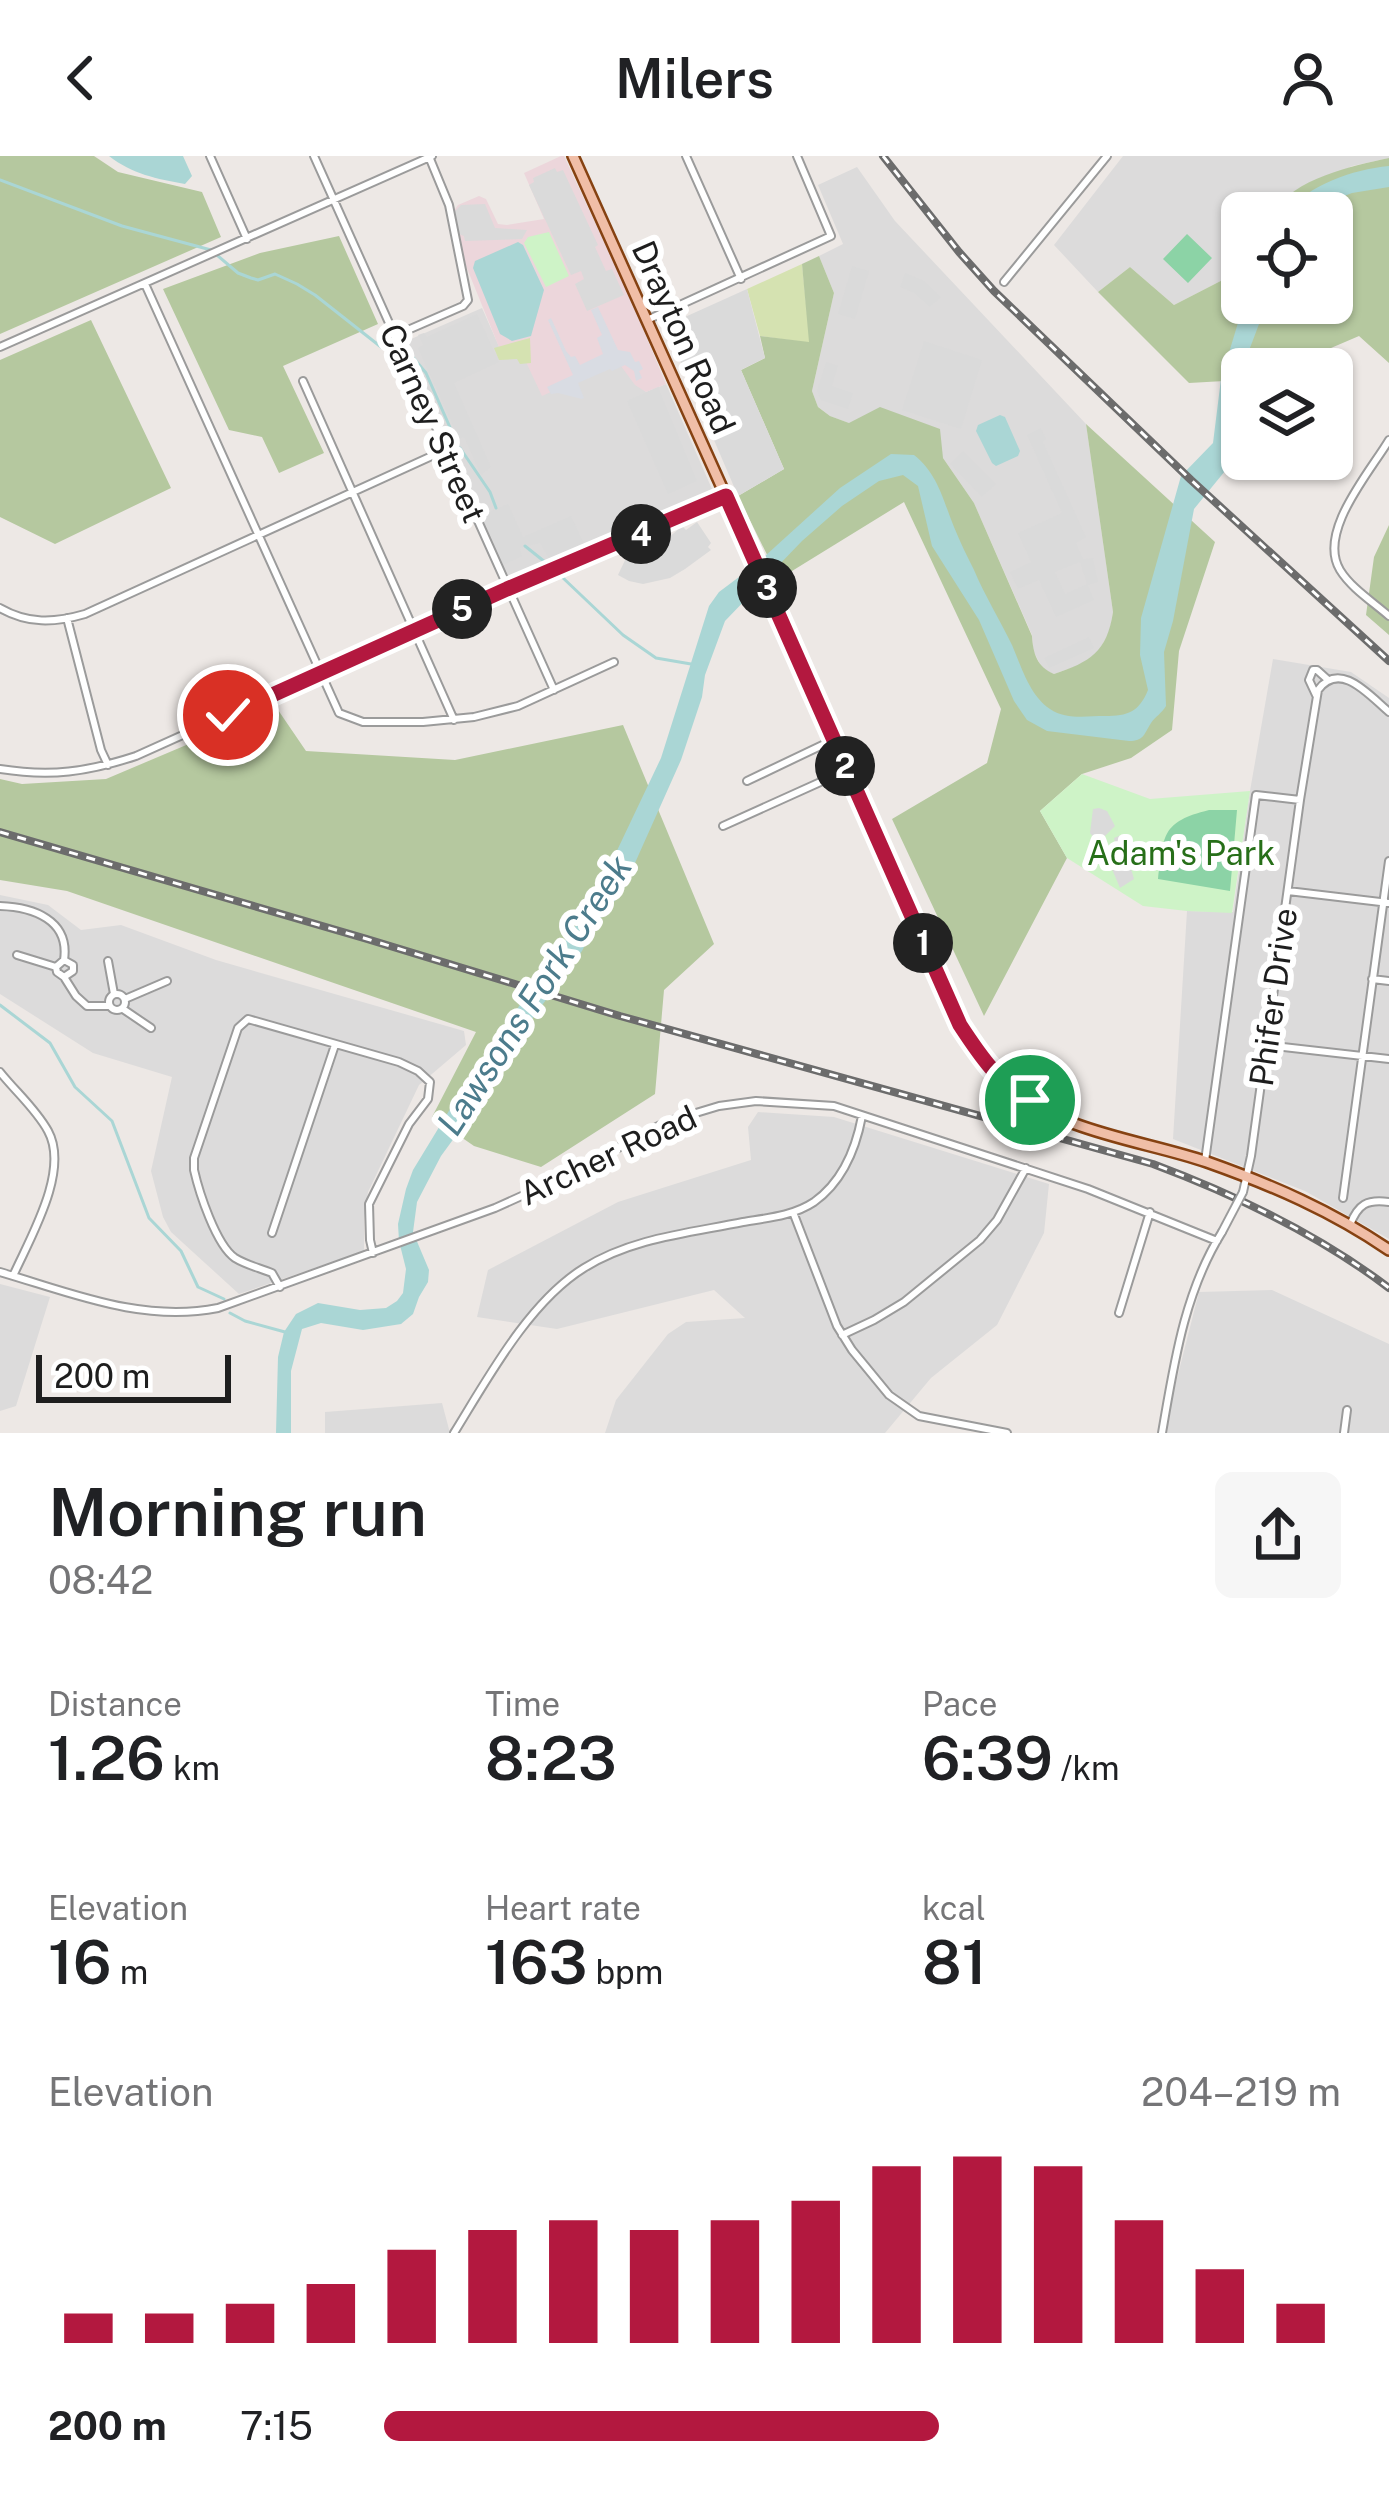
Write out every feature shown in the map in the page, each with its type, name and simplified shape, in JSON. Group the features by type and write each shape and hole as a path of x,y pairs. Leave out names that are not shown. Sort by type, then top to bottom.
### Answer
{"main road":[{"name":"Drayton Road","path":"573,156 960,1025 975,1048 1020,1095 1064,1119 1204,1161 1322,1208 1389,1250"}],"street":[{"path":"210,156 247,239"},
{"name":"Carney Street","path":"314,156 554,690"},
{"path":"0,347 430,156 449,205 468,300 396,339"},
{"path":"686,156 741,279"},
{"path":"647,320 831,236 797,156"},
{"path":"1004,282 1107,156"},
{"path":"145,284 341,715 353,720 423,722 500,712 614,662"},
{"path":"303,382 454,720"},
{"path":"1389,440 1342,515 1334,542 1342,572 1389,616"},
{"path":"0,608 36,621 93,610 445,450"},
{"path":"0,769 84,771 136,756 726,496"},
{"path":"67,618 108,765"},
{"path":"1316,695 1309,680 1313,670 1328,680 1337,676 1351,682 1389,712"},
{"name":"Phifer Drive","path":"1162,1433 1180,1337 1202,1273 1247,1178 1316,695 1328,680"},
{"path":"747,781 833,740"},
{"path":"723,826 847,770"},
{"path":"1204,1161 1256,795 1300,800"},
{"path":"1343,1198 1389,861"},
{"path":"1288,891 1386,903"},
{"path":"0,906 36,912 59,929 66,948 64,960 56,967"},
{"path":"17,956 56,967"},
{"path":"64,960 73,965 64,977"},
{"path":"108,961 113,994"},
{"path":"56,967 87,1006 123,1009 151,1028"},
{"path":"1372,979 1389,981"},
{"path":"125,999 167,981"},
{"path":"109,1006 113,994 125,999"},
{"path":"123,1009 125,999"},
{"path":"280,1287 272,1273 242,1262 222,1245 196,1180 194,1159 242,1022 254,1019 410,1066 431,1085 428,1099 369,1204 373,1253"},
{"path":"272,1233 335,1045"},
{"path":"1266,1046 1389,1059"},
{"path":"0,1072 33,1108 56,1150 56,1170 44,1206 13,1276"},
{"name":"Archer Road","path":"0,1272 128,1310 203,1311 532,1193 642,1133 700,1110 775,1101 821,1104 862,1115 1150,1212 1216,1241"},
{"path":"454,1433 528,1320 573,1275 648,1240 793,1212 822,1195 842,1172 862,1115"},
{"path":"842,1335 904,1302 980,1240 1026,1168"},
{"path":"1350,1225 1355,1210 1364,1203 1389,1202"},
{"path":"793,1212 842,1335 889,1395 908,1411 931,1419 1007,1433"},
{"path":"1119,1313 1150,1212"},
{"path":"1343,1433 1347,1410"}],"shaded area":[{"path":"561,156 666,384 646,392 618,362 542,396 518,345 501,352 451,215 458,205 479,196 486,199 498,224 544,219 524,173"},
{"path":"1123,156 1389,156 1352,166 1302,192 1221,192 1221,281 1174,305 1130,267 1098,292 1054,245"},
{"path":"857,167 895,221 1086,424 1113,612 1100,649 1077,666 1054,674 1040,664 974,503 943,458 830,416 818,407 812,391 834,293 819,256 843,244 818,185"},
{"path":"555,168 563,170 606,271 612,269 624,295 587,311 575,284 584,279 581,271 571,275 529,185 533,178"},
{"path":"485,204 495,228 527,230 522,239 465,241 454,232 451,215 461,205"},
{"path":"852,266 869,271 855,319 838,314"},
{"path":"905,273 924,281 941,297 930,307 900,287"},
{"path":"747,289 765,358 741,370 784,469 738,496 665,326"},
{"path":"598,307 618,350 630,352 639,361 642,378 636,381 634,371 625,365 578,383 582,399 551,394 547,387 573,375 548,320 551,318 566,351 580,365 603,354 597,338 602,335 591,310"},
{"path":"482,308 501,351 618,361 646,392 666,384 712,489 705,497 513,583 507,580 402,343"},
{"path":"477,314 499,362 454,383 491,467 481,475 464,437 459,439 418,348 423,345 418,335 427,337"},
{"path":"924,341 982,360 961,429 902,410"},
{"path":"826,362 838,366 832,386 853,393 848,409 821,400 817,391"},
{"path":"658,387 697,481 668,494 627,401"},
{"path":"1041,428 1086,537 1076,543 1083,559 1093,558 1098,582 1088,585 1094,600 1056,617 1039,580 1018,589 1010,572 1031,562 1018,533 1062,513 1027,435","holes":["1080,562 1087,584 1065,594 1055,572"]},
{"path":"963,451 996,484 982,497 950,464"},
{"path":"508,504 523,537 571,516 587,550 553,565 540,543 520,548 522,556 501,566 479,516"},
{"path":"697,522 711,550 685,569 643,584 618,575 626,551 649,548 682,526 686,530"},
{"path":"1089,637 1094,648 1049,668 1044,658"},
{"path":"1273,659 1351,672 1389,698 1389,1239 1305,1191 1173,1139 1187,911 1233,912"},
{"path":"1093,809 1107,811 1115,826 1098,843 1090,833"},
{"path":"1121,835 1134,879 1120,888 1109,862 1119,857 1114,838"},
{"path":"0,895 48,905 81,930 121,925 216,960 464,1031 466,1045 419,1085 368,1192 364,1251 239,1294 171,1232 151,1171 172,1077 93,1053 0,994"},
{"path":"758,1112 834,1117 1049,1184 1044,1233 997,1325 931,1378 885,1433 605,1433 616,1400 668,1334 686,1322 745,1318 714,1290 557,1329 477,1317 488,1270 618,1202 751,1160 748,1127"},
{"path":"0,1284 50,1297 16,1406 0,1411"},
{"path":"1272,1290 1389,1344 1389,1433 1167,1433 1199,1292"},
{"path":"442,1403 450,1433 325,1433 325,1412"}],"green space":[{"path":"0,156 94,156 118,172 202,192 221,237 0,334"},
{"path":"1389,158 1389,363 1359,336 1331,348 1221,348 1221,381 1189,383 1098,292 1130,267 1174,305 1221,281 1221,324 1353,324 1353,192 1294,192 1342,170"},
{"path":"549,232 569,276 546,287 524,243 528,237"},
{"path":"1187,234 1212,258 1188,283 1163,259"},
{"path":"339,236 378,324 283,366 324,453 279,473 262,437 229,430 163,289 260,253"},
{"path":"819,256 834,293 812,391 818,407 849,423 880,407 940,429 943,458 974,503 1032,636 1037,659 1048,671 1067,670 1095,653 1106,637 1113,612 1086,424 1215,542 1179,651 1172,730 1131,758 1082,774 1040,811 1067,858 984,1016 892,819 987,763 1001,709 904,502 779,579 738,496 784,469 741,370 765,358 760,336 809,342 802,264"},
{"path":"802,264 810,343 760,336 747,289"},
{"path":"91,320 171,488 55,544 0,517 0,360"},
{"path":"530,338 531,363 499,360 494,348"},
{"path":"1389,525 1389,635 1366,615 1374,557"},
{"path":"276,707 306,751 455,760 623,725 714,944 664,990 655,1094 541,1167 474,1146 432,1117 476,1032 67,891 0,880 0,779 22,784 106,779"},
{"name":"Adam's Park","path":"1082,774 1150,799 1250,791 1232,913 1143,906 1067,858 1040,811"},
{"path":"1209,810 1237,810 1230,891 1158,879 1168,832 1182,820"}],"water":[{"path":"109,156 183,156 192,176 185,184 155,178"},
{"path":"1389,166 1389,187 1311,192 1332,180"},
{"path":"518,242 544,290 531,336 512,341 500,334 473,268 475,261"},
{"path":"1238,324 1259,324 1250,348 1230,348"},
{"name":"Lawsons Fork Creek","path":"1221,379 1221,476 1194,509 1164,652 1166,706 1138,740 1047,731 1027,720 979,620 932,546 918,486 903,475 879,481 842,506 725,621 681,760 622,892 473,1099 417,1202 413,1232 429,1270 413,1314 401,1324 363,1330 321,1323 302,1329 291,1371 291,1433 276,1433 278,1357 284,1332 296,1314 318,1303 360,1310 386,1308 403,1293 406,1269 398,1224 413,1170 472,1073 593,901 661,758 709,606 719,592 840,488 891,454 914,455 934,479 1037,696 1050,709 1070,716 1126,714 1141,703 1148,690 1140,655 1141,618 1181,476 1213,443"},
{"path":"1000,415 1020,451 996,466 976,431 978,425"}],"waterway":[{"path":"0,180 122,226 211,250 251,278 275,274 297,284 381,347 406,349 426,373 456,441"},
{"path":"460,448 496,508"},
{"path":"525,546 545,562"},
{"path":"562,577 623,635 656,658 691,664"},
{"path":"0,1005 50,1043 75,1087 112,1121 149,1218 181,1251 198,1287 224,1299"},
{"path":"230,1313 285,1332"}],"railway":[{"path":"883,156 994,291 1389,661"},
{"path":"0,832 620,1016 1153,1164 1276,1217 1389,1288"}],"route":[{"path":"228,715 726,496 960,1025 1003,1081 1030,1100"}]}
